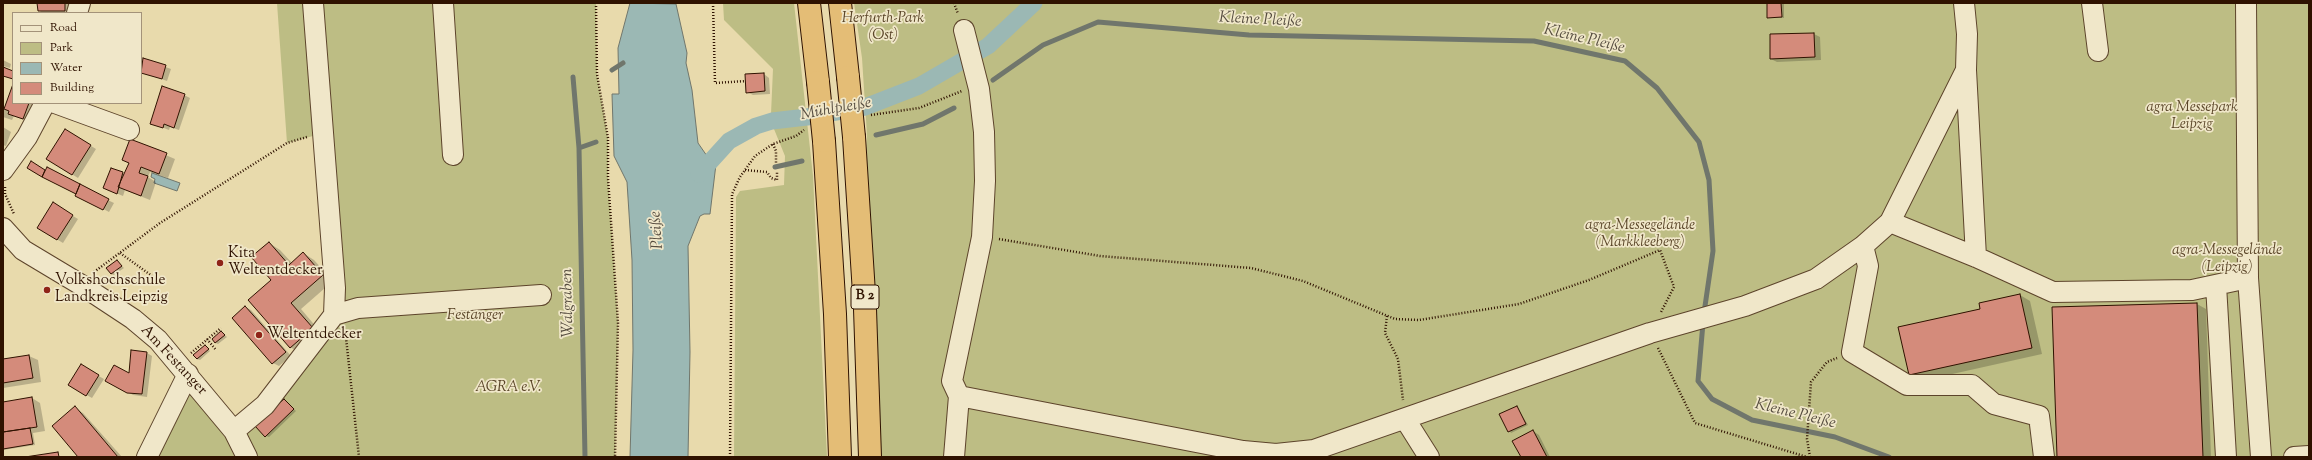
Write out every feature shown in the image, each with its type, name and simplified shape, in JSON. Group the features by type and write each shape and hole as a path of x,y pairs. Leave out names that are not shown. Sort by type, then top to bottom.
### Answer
{"highway":[{"name":"B 2","path":"809,3 824,141 835,314 840,457"},
{"name":"B 2","path":"840,3 854,137 865,308 870,457"}],"street":[{"path":"313,3 335,288 334,316"},
{"path":"443,3 453,155"},
{"path":"1964,3 1968,34 1966,70 1976,257"},
{"path":"2092,3 2098,50"},
{"path":"2246,3 2245,60 2248,278 2261,457"},
{"path":"954,457 959,396 952,381 982,237 985,181 984,132 978,81 966,35"},
{"path":"959,396 1243,451 1276,454 1314,450 1650,333 1745,306 1816,279 1863,246 1890,222 1966,70"},
{"path":"5,177 44,104"},
{"path":"59,104 129,130"},
{"path":"1890,222 1976,257 2053,292 2192,290 2248,278"},
{"name":"Am Festanger","path":"10,224 23,250 83,286 133,319 187,366 234,431 247,457"},
{"path":"1863,246 1868,266 1852,352 1906,384 1972,385 1994,404 2039,416 2044,457"},
{"path":"2216,285 2226,457"},
{"path":"234,431 265,405 334,316 358,308 541,295"},
{"path":"147,457 187,366"},
{"path":"1405,419 1429,457"},
{"path":"2294,457 2309,456"}],"path":[{"path":"596,3 597,74 608,138 608,178 618,323 615,457"},
{"path":"713,3 715,83 746,81"},
{"path":"868,115 879,115 919,108 958,92 978,81"},
{"path":"730,457 732,194 745,170 755,156 773,144 796,136 807,127"},
{"path":"90,277 160,223 287,143"},
{"path":"773,144 776,151 776,163"},
{"path":"745,170 767,172 771,178 777,180 777,171"},
{"path":"5,177 5,194 10,224"},
{"path":"982,237 1100,256 1252,268 1303,281 1396,320 1419,320 1519,304 1590,280 1660,250 1674,287 1650,333 1695,422 1808,457 1807,439 1811,382 1828,362 1852,352"},
{"path":"120,253 152,276"},
{"path":"334,316 346,338 360,457"},
{"path":"1387,316 1385,333 1398,359 1405,419"},
{"path":"187,366 207,339 221,328"},
{"path":"207,339 216,350"}],"green space":[{"name":"Festanger","path":"277,3 596,3 597,74 608,138 608,178 618,323 615,457 147,457 188,374 234,431 334,315 324,133 287,143"},
{"path":"723,3 794,3 813,176 827,457 734,457 736,197 740,191 784,185 785,156 774,129 771,114 773,69 724,20"},
{"name":"agra-Messegelände (Markkleeberg)","path":"854,3 2309,3 2309,457 881,457 878,351 866,152 867,135 862,58"}],"water":[{"name":"Pleiße","path":"630,3 676,4 687,53 686,63 692,90 698,143 707,156 710,153 719,160 716,164 710,214 700,216 688,246 690,352 688,457 630,457 633,350 632,260 627,182 614,156 612,94 619,94 618,48"},
{"path":"152,173 180,183 177,191 154,183 155,179 151,177"}],"building":[{"path":"37,3 65,3 65,11 38,11"},
{"path":"1767,3 1781,3 1782,17 1767,18"},
{"path":"1814,33 1815,57 1770,59 1770,34"},
{"path":"143,58 166,65 162,79 142,73"},
{"path":"3,67 12,71 12,79 3,76"},
{"path":"764,73 765,91 746,93 745,74"},
{"path":"162,86 185,94 174,128 164,124 163,128 150,124"},
{"path":"12,87 12,104 29,104 23,119 8,114 9,111 4,109"},
{"path":"65,129 91,145 72,175 46,159"},
{"path":"130,139 167,153 159,174 141,167 139,173 148,176 141,196 118,187 129,163 122,160"},
{"path":"31,161 45,170 42,177 27,168"},
{"path":"47,167 80,184 76,194 42,177"},
{"path":"111,168 123,172 117,194 103,188"},
{"path":"80,184 109,199 103,210 75,196"},
{"path":"53,202 73,215 57,240 37,228"},
{"path":"269,242 289,265 303,252 323,275 291,303 313,328 290,348 248,300 271,280 251,257"},
{"path":"117,260 122,266 111,274 106,268"},
{"path":"2020,294 2032,348 1909,375 1898,327 1980,309 1979,303"},
{"path":"2197,303 2203,457 2057,457 2052,307"},
{"name":"Weltentdecker","path":"245,306 286,352 272,364 232,318"},
{"path":"221,331 225,335 215,343 212,339"},
{"path":"205,345 209,349 197,359 193,355"},
{"path":"131,350 147,352 142,394 127,393 105,381 114,365 129,373"},
{"path":"29,355 33,378 3,383 3,359"},
{"path":"81,364 99,375 86,396 68,385"},
{"path":"32,397 37,427 3,432 3,402"},
{"path":"284,399 294,409 265,437 255,426"},
{"path":"75,406 118,457 78,457 52,426"},
{"path":"1517,406 1526,424 1508,432 1499,414"},
{"path":"30,428 33,444 3,449 3,432"},
{"path":"1533,430 1547,457 1521,457 1512,441"},
{"path":"58,452 59,457 25,457"}],"waterway":[{"name":"Mühlpleiße","path":"699,174 729,141 756,126 772,121 807,117 865,107 919,86 988,46 1034,3"},
{"name":"Kleine Pleiße","path":"993,80 1043,45 1098,22 1249,35 1534,41 1625,61 1657,88 1699,142 1709,180 1713,251 1704,313"},
{"path":"612,70 623,63"},
{"name":"Walgraben","path":"573,77 579,148"},
{"name":"Kleine Pleiße","path":"876,135 923,124 954,108"},
{"name":"Walgraben","path":"585,457 579,148 596,142"},
{"name":"Kleine Pleiße","path":"775,167 802,161"},
{"name":"Kleine Pleiße","path":"1703,323 1698,381 1712,399 1752,420 1835,437 1889,457"}],"place":[{"name":"Kita Weltentdecker","path":"220,263"},
{"name":"Volkshochschule Landkreis Leipzig","path":"47,290"},
{"name":"Weltentdecker","path":"259,335"}],"park label":[{"name":"Herfurth-Park (Ost)","path":"883,28"},
{"name":"agra Messepark Leipzig","path":"2192,116"},
{"name":"agra-Messegelände (Leipzig)","path":"2227,260"},
{"name":"AGRA e.V.","path":"508,388"}]}
